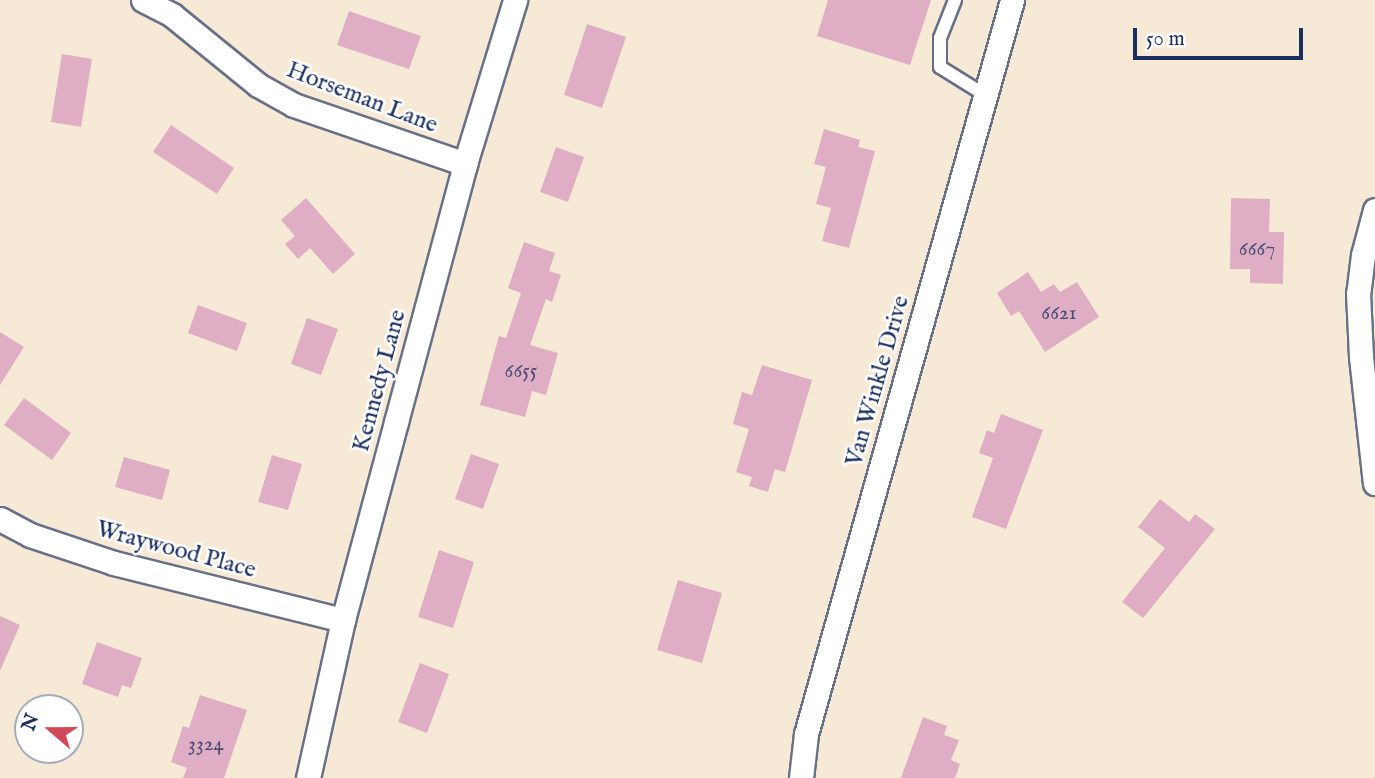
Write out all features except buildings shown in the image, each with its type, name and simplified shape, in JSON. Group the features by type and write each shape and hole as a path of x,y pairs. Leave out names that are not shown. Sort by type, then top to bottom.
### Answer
{"street":[{"name":"Horseman Lane","path":"143,0 172,15 258,85 294,106 464,164"},
{"name":"Kennedy Lane","path":"308,778 343,620 464,164 515,0"},
{"name":"Van Winkle Drive","path":"802,778 806,734 1012,0"},
{"path":"1375,210 1363,255 1358,293 1361,358 1375,483"},
{"name":"Wraywood Place","path":"0,519 30,534 114,563 343,620"}],"lane":[{"path":"955,0 940,38 940,67 985,95"}]}
